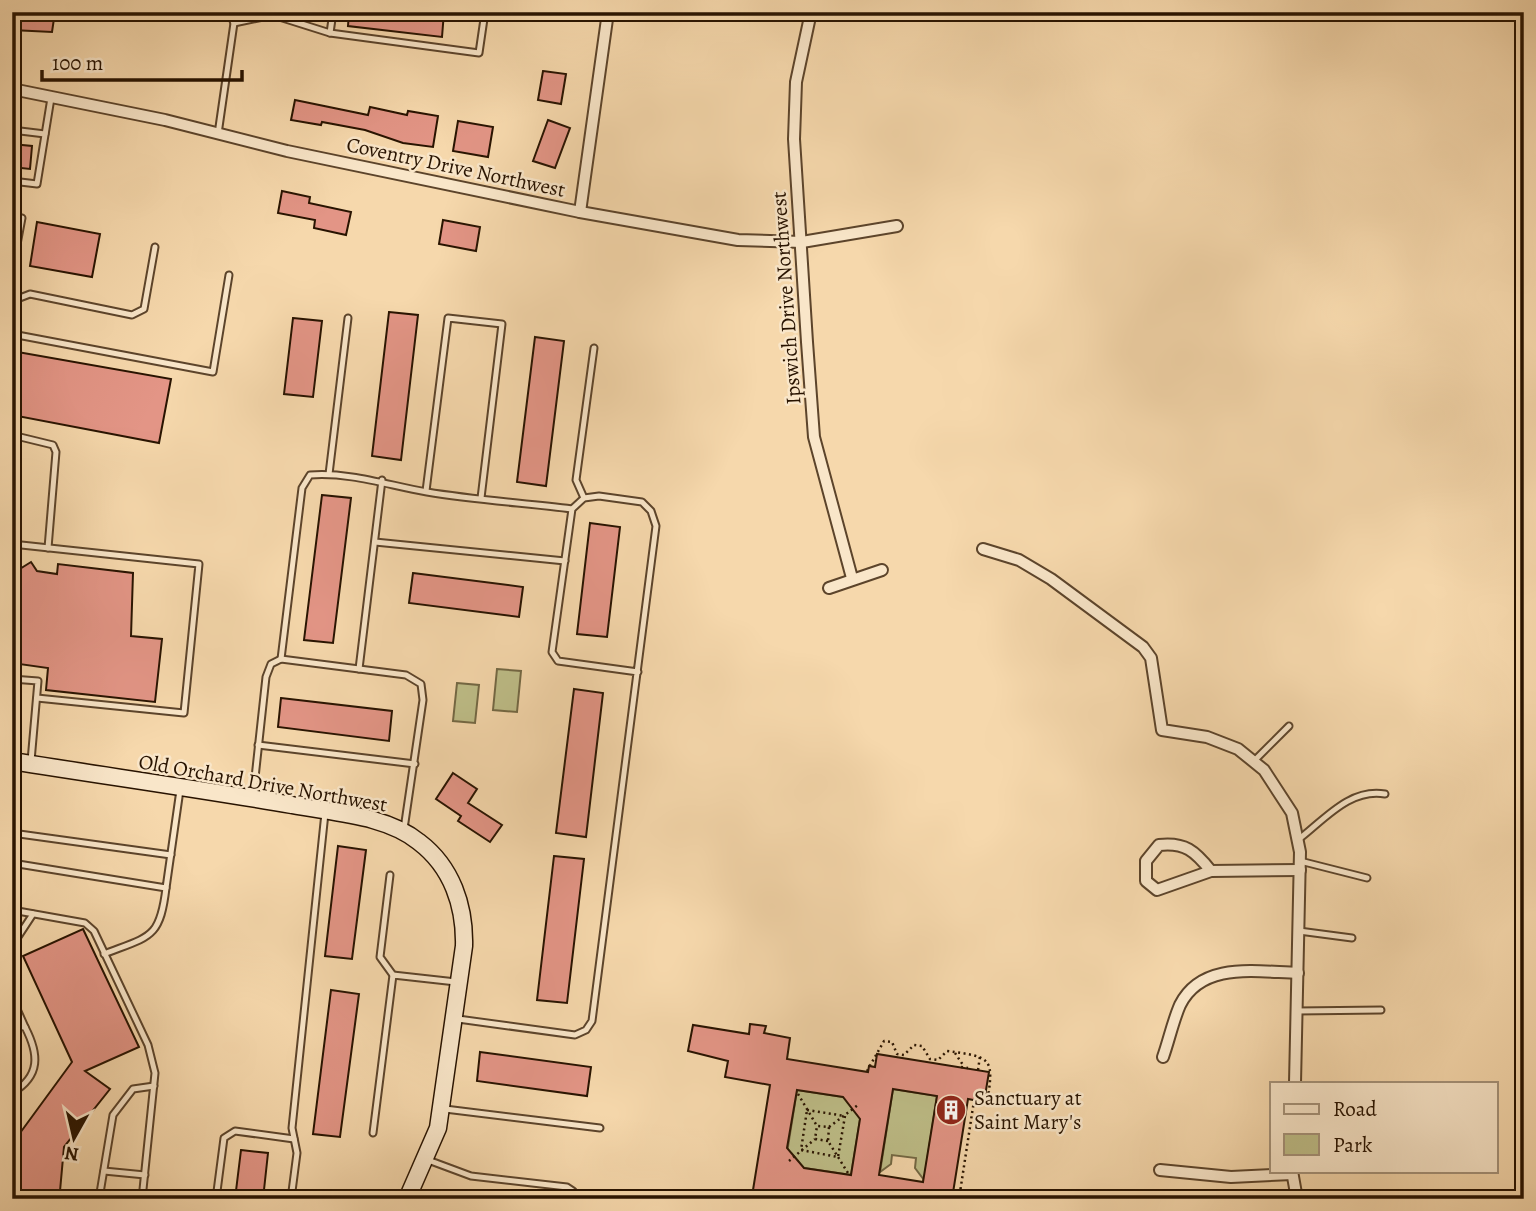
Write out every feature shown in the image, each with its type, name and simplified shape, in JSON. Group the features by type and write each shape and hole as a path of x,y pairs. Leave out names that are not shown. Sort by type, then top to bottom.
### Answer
{"street":[{"path":"580,212 608,12"},
{"name":"Ipswich Drive Northwest","path":"811,12 796,93 794,139 814,438 852,578"},
{"name":"Coventry Drive Northwest","path":"12,89 218,134 287,152 580,212 738,240 802,242 897,226"},
{"path":"983,549 1019,560 1051,579 1143,647 1151,658 1163,730 1207,737 1238,749 1264,770 1292,813 1300,866 1295,1082"},
{"path":"829,588 882,570"},
{"name":"Old Orchard Drive Northwest","path":"12,761 253,798 384,824 403,832 434,856 447,872 456,892 464,925 442,1109 426,1159 407,1199"},
{"path":"1211,871 1195,851 1179,843 1159,845 1146,861 1146,881 1157,890 1211,871 1300,866"},
{"path":"1163,1057 1180,1006 1191,988 1228,972 1298,973"},
{"path":"1160,1170 1231,1177 1292,1172 1297,1199"}],"lane":[{"path":"218,134 233,23 229,12"},
{"path":"330,33 332,12"},
{"path":"233,23 272,15 330,33 479,53 485,12"},
{"path":"12,180 37,184 52,96"},
{"path":"12,130 45,134"},
{"path":"12,271 22,218"},
{"path":"12,301 30,294 132,315 144,309 155,247"},
{"path":"12,334 213,372 229,275"},
{"path":"329,474 348,318"},
{"path":"426,491 448,318 502,324 481,498"},
{"path":"584,498 576,480 594,348"},
{"path":"12,435 53,444 55,452 48,548"},
{"path":"281,659 302,488 310,475 329,474 382,480 426,491 572,509"},
{"path":"359,669 382,480"},
{"path":"454,1019 575,1035 586,1030 592,1021 638,672 656,526 651,511 642,502 599,496 584,498 572,509 552,652 558,661 638,672"},
{"path":"375,542 565,561"},
{"path":"12,544 199,564 184,713 37,698"},
{"path":"253,798 266,677 271,664 281,659 406,675 421,684 423,700 403,832"},
{"path":"12,678 38,681 31,764"},
{"path":"1254,762 1289,726"},
{"path":"258,745 415,764"},
{"path":"104,954 153,933 159,925 181,787"},
{"path":"1297,840 1353,797 1370,792 1385,794"},
{"path":"291,1199 296,1153 292,1128 309,986 309,946 325,811"},
{"path":"12,833 171,855"},
{"path":"12,863 166,888"},
{"path":"1300,866 1367,878"},
{"path":"373,1133 393,975 380,957 390,875"},
{"path":"12,910 85,923 93,931 148,1045 155,1073 142,1199"},
{"path":"12,946 33,914"},
{"path":"1298,931 1352,938"},
{"path":"393,975 459,983"},
{"path":"12,998 37,1055 34,1069 12,1093"},
{"path":"1297,1011 1381,1010"},
{"path":"12,1026 26,1027"},
{"path":"99,1199 113,1115 133,1089 153,1086"},
{"path":"442,1109 600,1128"},
{"path":"216,1199 225,1138 235,1131 294,1139"},
{"path":"426,1159 471,1176 567,1187 573,1191 574,1199"},
{"path":"104,1171 145,1175"}],"path":[{"path":"867,1071 884,1041 892,1042 897,1054 904,1055 914,1045 922,1046 930,1059 938,1060 947,1051 981,1056 988,1061 992,1073 987,1104 976,1103 973,1107 959,1199"},
{"path":"955,1052 962,1066 968,1068"},
{"path":"978,1070 981,1056"},
{"path":"789,1161 816,1139 817,1126 798,1094"},
{"path":"817,1126 830,1127 858,1105"},
{"path":"807,1110 845,1116"},
{"path":"802,1150 807,1110"},
{"path":"838,1157 845,1116"},
{"path":"830,1127 828,1141 848,1173"},
{"path":"816,1139 828,1141"},
{"path":"802,1150 838,1157"},
{"path":"726,1192 768,1199"}],"green space":[{"path":"497,669 521,671 517,712 493,710"},
{"path":"457,683 479,685 475,723 453,721"},
{"path":"893,1089 937,1096 924,1180 915,1168 916,1158 892,1155 891,1164 880,1172"},
{"path":"797,1090 857,1099 862,1107 851,1175 791,1166 798,1161 792,1154 786,1159"}],"building":[{"path":"12,12 55,12 52,32 12,30"},
{"path":"349,12 444,12 442,37 348,26"},
{"path":"543,71 566,74 561,104 538,100"},
{"path":"295,100 368,115 370,107 407,115 408,111 438,116 433,147 403,143 365,130 322,122 321,125 291,120"},
{"path":"548,120 570,128 555,168 533,161"},
{"path":"458,121 493,127 488,157 453,151"},
{"path":"12,144 32,146 30,169 12,167"},
{"path":"282,191 310,197 309,203 351,212 346,235 314,228 315,220 278,213"},
{"path":"443,220 480,227 476,251 439,244"},
{"path":"37,222 100,234 92,277 30,266"},
{"path":"389,312 418,315 401,460 372,456"},
{"path":"293,318 322,321 313,397 284,394"},
{"path":"535,337 564,341 546,486 517,482"},
{"path":"12,351 171,379 159,443 12,415"},
{"path":"322,495 351,498 333,643 304,640"},
{"path":"590,523 620,527 607,637 577,634"},
{"path":"31,562 37,571 57,574 58,564 133,573 131,636 162,639 155,702 46,690 48,668 12,663 12,584 17,585 15,572"},
{"path":"413,573 523,587 519,617 409,603"},
{"path":"574,689 603,693 586,837 556,833"},
{"path":"281,698 392,711 389,741 278,727"},
{"path":"453,773 477,789 468,803 502,825 490,842 458,821 461,816 436,799"},
{"path":"338,846 366,850 352,959 325,956"},
{"path":"554,856 584,859 567,1003 537,1000"},
{"path":"83,929 139,1047 85,1071 110,1089 64,1147 60,1191 64,1199 12,1199 12,1144 72,1062 23,956"},
{"path":"331,990 359,994 340,1137 313,1134"},
{"name":"Sanctuary at Saint Mary's","path":"750,1024 766,1026 764,1033 790,1038 787,1059 868,1072 869,1066 875,1067 877,1054 989,1072 984,1102 968,1099 952,1199 809,1199 753,1190 770,1085 725,1077 728,1061 688,1051 693,1025 749,1034","holes":["893,1089 937,1096 923,1182 879,1175","797,1090 843,1097 860,1119 851,1175 804,1168 787,1148"]},
{"path":"480,1052 591,1067 587,1096 477,1081"},
{"path":"241,1150 268,1153 263,1199 235,1199"}],"place":[{"name":"Sanctuary at Saint Mary's","path":"951,1110"}]}
